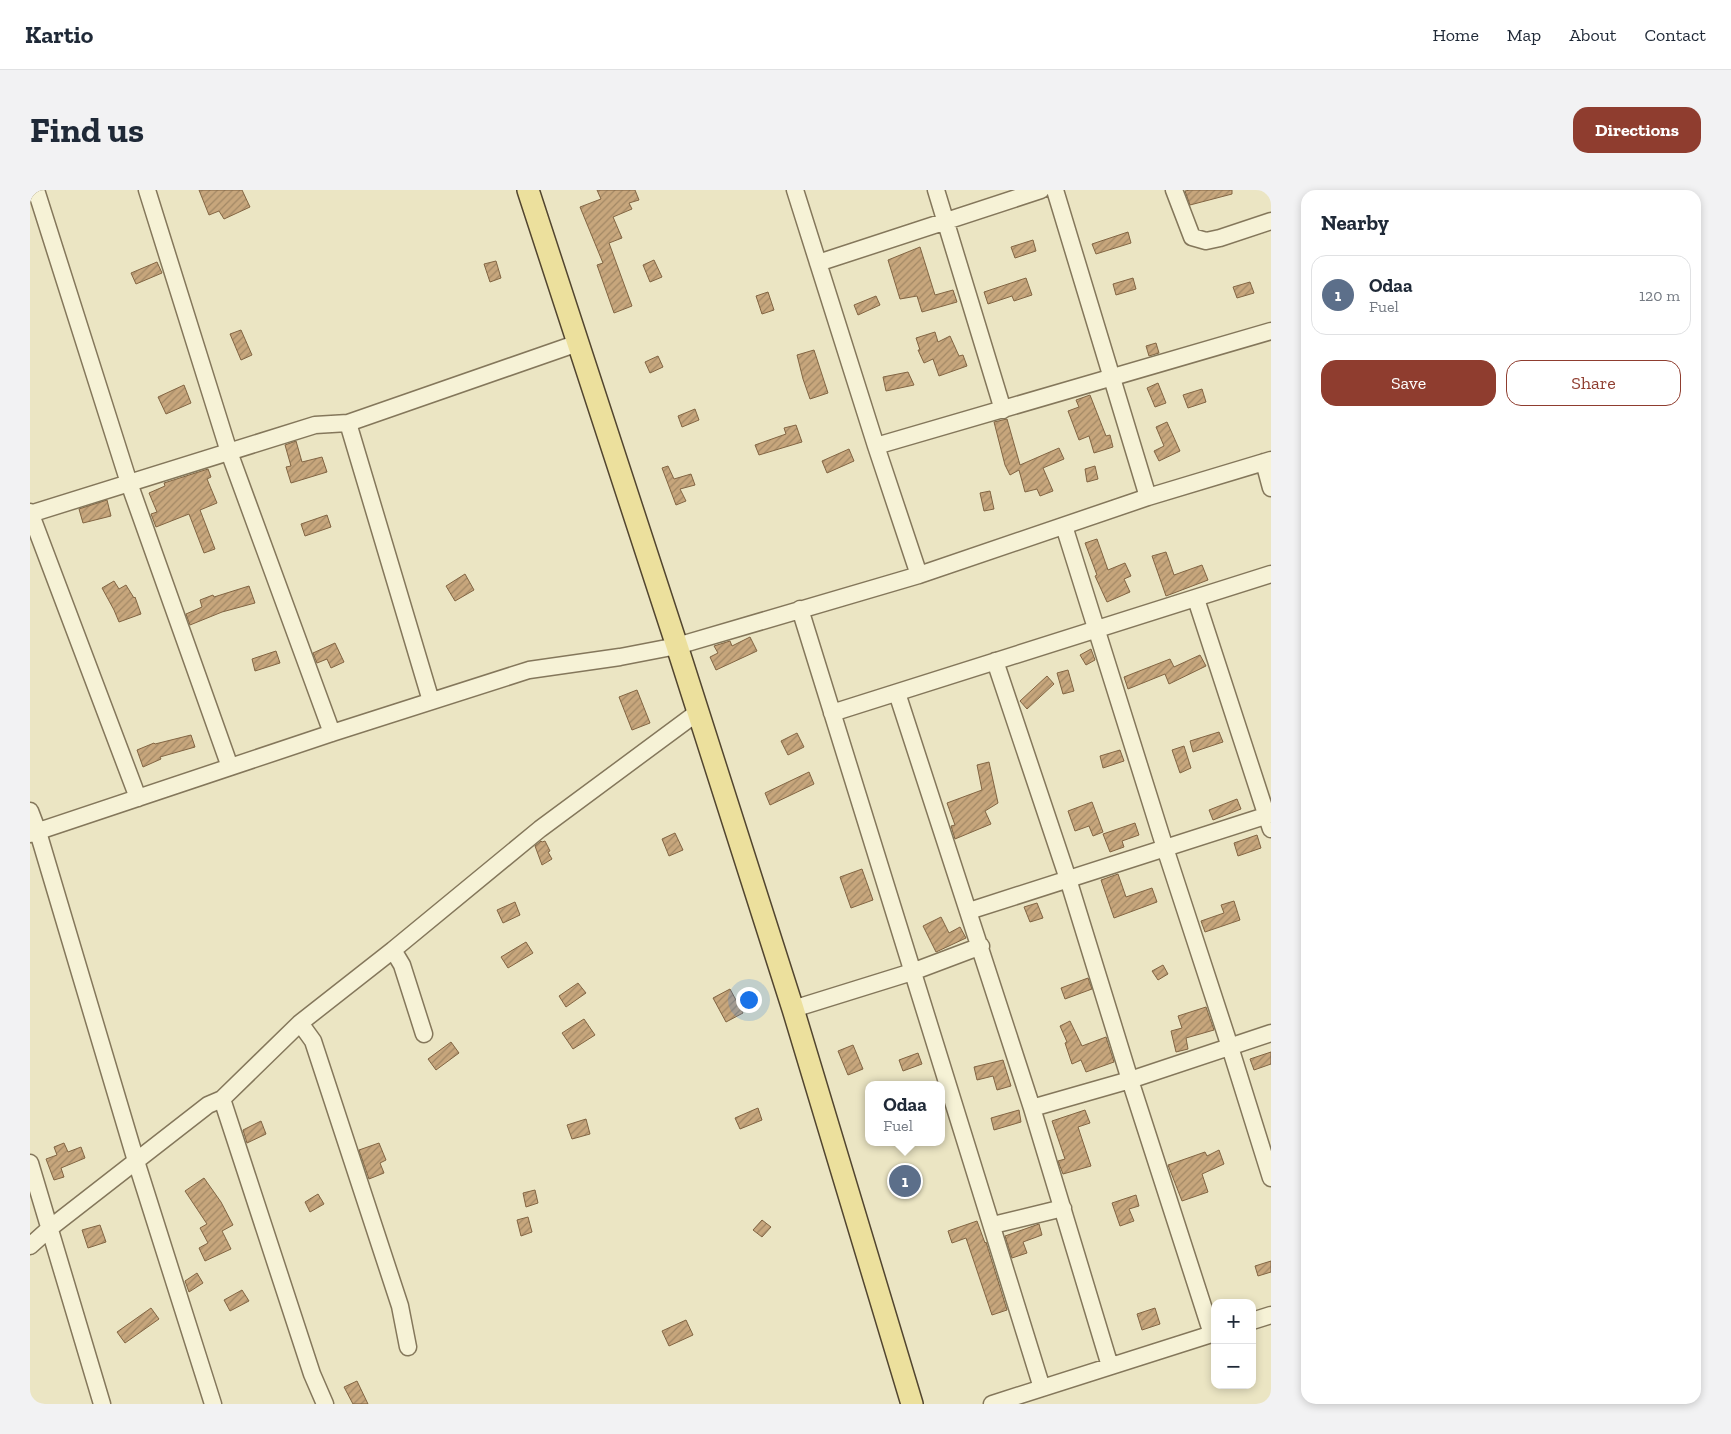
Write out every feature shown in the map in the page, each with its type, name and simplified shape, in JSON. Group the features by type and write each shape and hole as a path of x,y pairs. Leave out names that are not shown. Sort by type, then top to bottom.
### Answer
{"main road":[{"path":"528,190 793,1009 912,1404"}],"street":[{"path":"36,190 129,483 230,767"},
{"path":"147,190 229,452 332,733"},
{"path":"795,190 876,446 919,574"},
{"path":"936,190 1003,410"},
{"path":"818,263 1041,190"},
{"path":"1055,190 1148,497"},
{"path":"1174,190 1192,237 1206,241 1271,221"},
{"path":"876,446 1271,331"},
{"path":"138,798 30,514 315,425 348,423 578,343"},
{"path":"348,423 431,701"},
{"path":"34,833 332,733 529,670 620,657 677,646 919,574 1148,497 1267,461 1271,488"},
{"path":"1064,526 1271,1178"},
{"path":"832,713 1271,574"},
{"path":"969,911 1165,848 1270,820 1196,599"},
{"path":"800,610 912,972 993,1225 1042,1388"},
{"path":"994,661 1068,879 1130,1080 1211,1327"},
{"path":"897,693 1032,1108 1110,1366"},
{"path":"30,1246 136,1160 208,1105 222,1099 300,1023 394,950 540,829 698,712"},
{"path":"30,811 34,833 213,1404"},
{"path":"793,1009 912,972 980,946"},
{"path":"394,950 402,964 424,1034"},
{"path":"300,1023 313,1041 400,1306 408,1347"},
{"path":"1032,1108 1130,1080 1271,1034"},
{"path":"222,1099 312,1374 324,1404"},
{"path":"30,1163 102,1404"},
{"path":"993,1225 1062,1208"},
{"path":"1256,1320 1271,1315"},
{"path":"992,1404 1211,1334"}],"building":[{"path":"199,190 242,190 250,207 224,219 219,211 209,215"},
{"path":"597,190 635,190 639,200 629,203 632,209 613,217 622,238 609,243 632,306 614,313 597,265 603,263 580,207 601,199"},
{"path":"1232,190 1232,194 1190,205 1185,191"},
{"path":"1128,232 1131,243 1096,254 1092,244"},
{"path":"1033,240 1036,251 1015,258 1011,247"},
{"path":"920,247 935,295 953,290 957,302 922,312 917,296 900,299 888,260"},
{"path":"654,260 662,277 650,282 643,265"},
{"path":"496,261 501,278 490,282 484,264"},
{"path":"157,262 162,273 136,284 131,273"},
{"path":"1026,278 1032,295 1014,301 1012,296 988,304 984,292"},
{"path":"1133,278 1136,289 1116,295 1113,284"},
{"path":"1250,282 1254,293 1237,298 1233,287"},
{"path":"768,292 774,310 762,314 756,296"},
{"path":"876,296 880,305 858,315 854,305"},
{"path":"241,330 252,355 241,360 230,334"},
{"path":"935,332 938,342 950,336 959,356 963,355 967,366 939,376 933,359 924,363 918,350 920,350 916,338"},
{"path":"1156,343 1159,353 1149,356 1146,346"},
{"path":"814,350 828,393 810,399 797,355"},
{"path":"658,356 663,367 650,373 645,362"},
{"path":"908,372 914,385 886,391 883,377"},
{"path":"1158,383 1166,403 1155,407 1147,388"},
{"path":"184,385 191,403 166,414 158,397"},
{"path":"1202,389 1206,402 1188,408 1183,395"},
{"path":"1090,395 1106,436 1110,435 1113,447 1094,453 1089,436 1079,440 1068,411 1079,407 1076,400"},
{"path":"695,409 699,420 682,427 678,416"},
{"path":"1007,419 1020,465 1059,448 1064,459 1043,468 1053,491 1040,496 1037,489 1025,492 1019,470 1010,475 1005,465 994,422"},
{"path":"1167,422 1180,451 1159,461 1154,451 1164,446 1156,427"},
{"path":"796,425 802,442 759,455 755,445 786,434 784,428"},
{"path":"296,441 302,462 322,457 327,472 291,483 286,467 291,466 285,445"},
{"path":"849,449 854,461 827,473 822,461"},
{"path":"668,466 674,479 691,474 695,485 680,489 686,501 676,505 662,468"},
{"path":"1095,466 1098,479 1087,482 1085,469"},
{"path":"208,469 211,477 207,479 217,503 200,510 215,549 204,553 189,514 156,527 151,514 157,512 149,493 165,486 164,483"},
{"path":"990,491 994,509 984,511 980,493"},
{"path":"107,500 111,516 83,523 79,509"},
{"path":"327,515 331,527 305,536 301,524"},
{"path":"1097,539 1108,570 1125,563 1131,576 1124,579 1130,592 1107,602 1095,576 1097,575 1085,543"},
{"path":"1166,552 1174,575 1202,565 1208,580 1166,596 1152,556"},
{"path":"465,574 474,590 455,601 446,586"},
{"path":"114,581 119,589 126,585 135,597 141,614 119,622 102,588"},
{"path":"249,586 255,603 222,612 190,625 186,614 202,607 200,600"},
{"path":"750,637 757,651 716,670 710,657 718,653 714,646 730,641 732,646"},
{"path":"335,643 344,662 331,668 327,659 317,663 313,653"},
{"path":"1091,649 1095,660 1086,665 1080,655"},
{"path":"276,651 280,663 255,671 252,659"},
{"path":"1200,655 1206,666 1169,684 1165,674 1128,689 1124,677 1170,659 1174,667"},
{"path":"1068,670 1074,691 1063,694 1057,673"},
{"path":"1047,676 1054,684 1027,709 1020,701"},
{"path":"637,690 650,723 632,730 619,697"},
{"path":"1219,732 1223,742 1193,752 1190,741"},
{"path":"797,733 804,747 788,755 781,741"},
{"path":"191,735 195,747 160,757 161,759 143,767 137,750 154,743"},
{"path":"1184,746 1191,768 1180,773 1172,750"},
{"path":"1120,750 1124,761 1103,768 1100,756"},
{"path":"989,762 998,803 985,811 991,824 955,839 951,826 955,825 947,803 982,790 977,765"},
{"path":"809,772 814,784 770,805 765,793"},
{"path":"1237,799 1241,809 1213,820 1209,810"},
{"path":"1092,802 1103,832 1093,836 1089,826 1075,831 1068,811"},
{"path":"1135,823 1139,835 1122,841 1124,847 1110,852 1103,834"},
{"path":"675,833 683,850 669,856 662,839"},
{"path":"1257,835 1261,848 1238,856 1234,843"},
{"path":"541,841 545,841 552,859 542,865 535,846"},
{"path":"862,869 873,900 851,908 840,877"},
{"path":"1118,874 1126,897 1152,888 1157,902 1114,918 1101,880"},
{"path":"1234,901 1240,920 1205,932 1201,921 1224,913 1221,905"},
{"path":"515,902 520,915 503,923 497,910"},
{"path":"1037,903 1043,918 1030,922 1024,907"},
{"path":"941,917 949,933 960,927 966,938 936,952 923,926"},
{"path":"526,942 533,953 508,968 501,957"},
{"path":"1163,965 1168,974 1158,980 1152,971"},
{"path":"1088,978 1092,989 1065,999 1061,988"},
{"path":"578,983 586,993 566,1007 559,996"},
{"path":"730,989 743,1013 726,1022 713,998"},
{"path":"1206,1007 1214,1030 1186,1038 1188,1049 1176,1052 1171,1031 1182,1028 1178,1016"},
{"path":"584,1019 595,1035 573,1049 562,1033"},
{"path":"1070,1021 1082,1046 1106,1037 1114,1062 1086,1072 1081,1060 1072,1064 1065,1043 1067,1042 1060,1026"},
{"path":"451,1042 459,1053 436,1070 428,1059"},
{"path":"853,1045 863,1069 848,1075 838,1051"},
{"path":"1271,1052 1271,1064 1254,1070 1250,1059"},
{"path":"918,1053 922,1064 903,1071 899,1060"},
{"path":"1003,1060 1011,1086 997,1090 993,1076 977,1080 974,1067"},
{"path":"758,1108 762,1120 740,1129 735,1118"},
{"path":"1019,1110 1021,1122 994,1130 991,1118"},
{"path":"1085,1110 1090,1123 1078,1127 1091,1166 1063,1174 1058,1161 1065,1159 1052,1121"},
{"path":"586,1119 590,1134 572,1139 567,1125"},
{"path":"261,1121 266,1134 247,1143 243,1130"},
{"path":"64,1143 68,1152 81,1147 85,1158 61,1168 64,1177 54,1180 46,1159 57,1155 54,1147"},
{"path":"379,1143 386,1160 380,1163 384,1173 369,1179 359,1150"},
{"path":"1219,1150 1224,1164 1202,1174 1208,1192 1182,1201 1168,1165 1205,1152 1207,1156"},
{"path":"204,1178 221,1202 233,1225 222,1231 231,1249 205,1261 199,1248 208,1243 200,1228 207,1224 185,1191"},
{"path":"535,1190 538,1203 526,1207 523,1193"},
{"path":"318,1194 324,1204 310,1212 305,1202"},
{"path":"1136,1195 1139,1206 1129,1209 1134,1221 1120,1226 1112,1203"},
{"path":"528,1217 532,1232 521,1236 517,1220"},
{"path":"762,1220 771,1227 762,1237 753,1230"},
{"path":"977,1221 986,1242 1007,1310 992,1315 966,1238 952,1243 948,1231"},
{"path":"1039,1224 1042,1235 1023,1242 1027,1253 1012,1258 1005,1236"},
{"path":"100,1225 106,1242 88,1248 82,1230"},
{"path":"1271,1261 1271,1272 1258,1276 1255,1266"},
{"path":"197,1273 203,1283 189,1292 185,1281"},
{"path":"242,1290 249,1301 230,1311 224,1300"},
{"path":"151,1308 159,1319 125,1343 117,1332"},
{"path":"1155,1308 1160,1324 1142,1330 1137,1314"},
{"path":"686,1320 693,1335 669,1346 662,1331"},
{"path":"357,1381 368,1404 353,1404 344,1387"}],"place":[{"name":"Odaa","path":"905,1181"}]}
